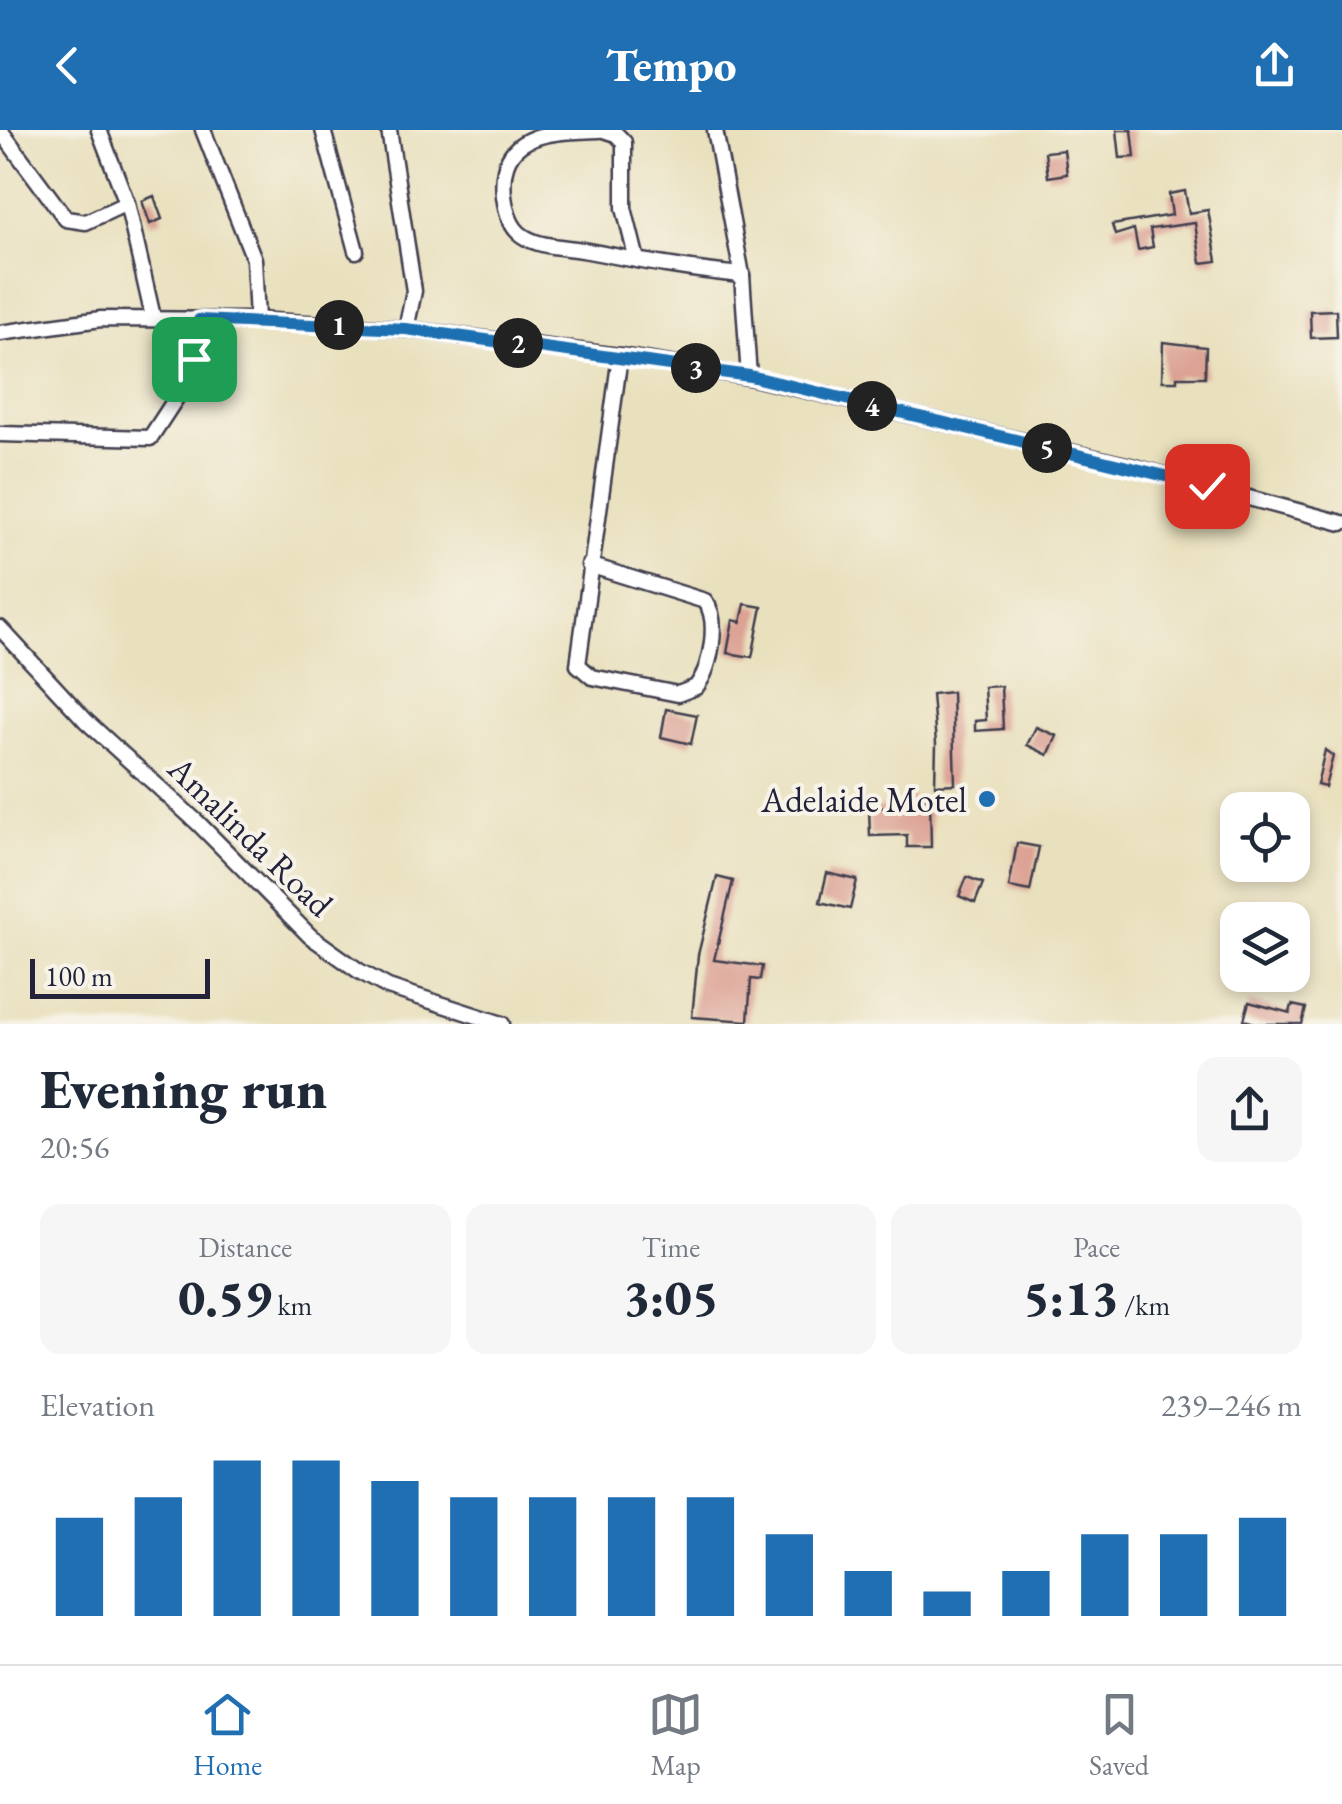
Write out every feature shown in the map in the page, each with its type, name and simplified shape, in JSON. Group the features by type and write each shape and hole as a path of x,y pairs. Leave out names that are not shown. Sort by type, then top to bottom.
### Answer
{"street":[{"path":"0,130 66,220 86,222 126,203"},
{"path":"99,130 126,203 152,317"},
{"path":"203,130 254,259 257,320"},
{"path":"323,130 356,251"},
{"path":"389,130 414,291 406,329"},
{"path":"637,260 624,208 624,142 616,134 601,130 550,134 520,144 508,159 502,179 510,223 522,236 538,242 637,260 742,276"},
{"path":"716,130 742,276 750,376"},
{"path":"0,333 101,319 257,320 406,329 620,356 750,376 1130,466 1342,523"},
{"path":"0,434 150,438 188,380 199,320"},
{"path":"590,566 705,600 714,617 707,665 696,687 678,694 584,674 577,657 590,566 620,356"},
{"name":"Amalinda Road","path":"0,628 86,721 198,824 310,936 358,971 388,986 502,1024"}],"building":[{"path":"1117,130 1132,130 1135,157 1120,158"},
{"path":"1064,150 1067,174 1048,177 1045,152"},
{"path":"1185,191 1189,213 1208,210 1217,261 1201,263 1195,223 1150,229 1153,247 1138,250 1134,229 1115,235 1112,225 1172,215 1169,194"},
{"path":"154,196 162,219 150,224 142,201"},
{"path":"1336,310 1337,337 1311,338 1310,311"},
{"path":"1163,342 1206,347 1205,377 1162,381"},
{"path":"745,604 762,607 752,657 727,653 733,620 741,622"},
{"path":"1001,686 1003,729 975,731 975,721 986,720 984,687"},
{"path":"952,692 955,784 935,785 932,694"},
{"path":"666,709 697,715 691,744 661,737"},
{"path":"1036,727 1057,736 1048,755 1027,745"},
{"path":"1325,750 1333,756 1325,787 1317,785"},
{"path":"907,798 930,798 931,847 907,847 907,835 870,836 869,808 907,807"},
{"path":"1017,843 1039,847 1030,891 1009,887"},
{"path":"827,873 857,880 850,909 820,902"},
{"path":"717,877 733,881 714,960 762,966 760,980 751,979 748,1021 692,1017 698,955"},
{"path":"967,877 983,883 975,903 959,896"},
{"path":"1249,1002 1290,1013 1292,1005 1306,1008 1302,1024 1258,1024 1244,1020"}],"place":[{"name":"Adelaide Motel","path":"987,799"}],"route":[{"path":"194,359 199,320 406,329 750,376 1207,486"}]}
